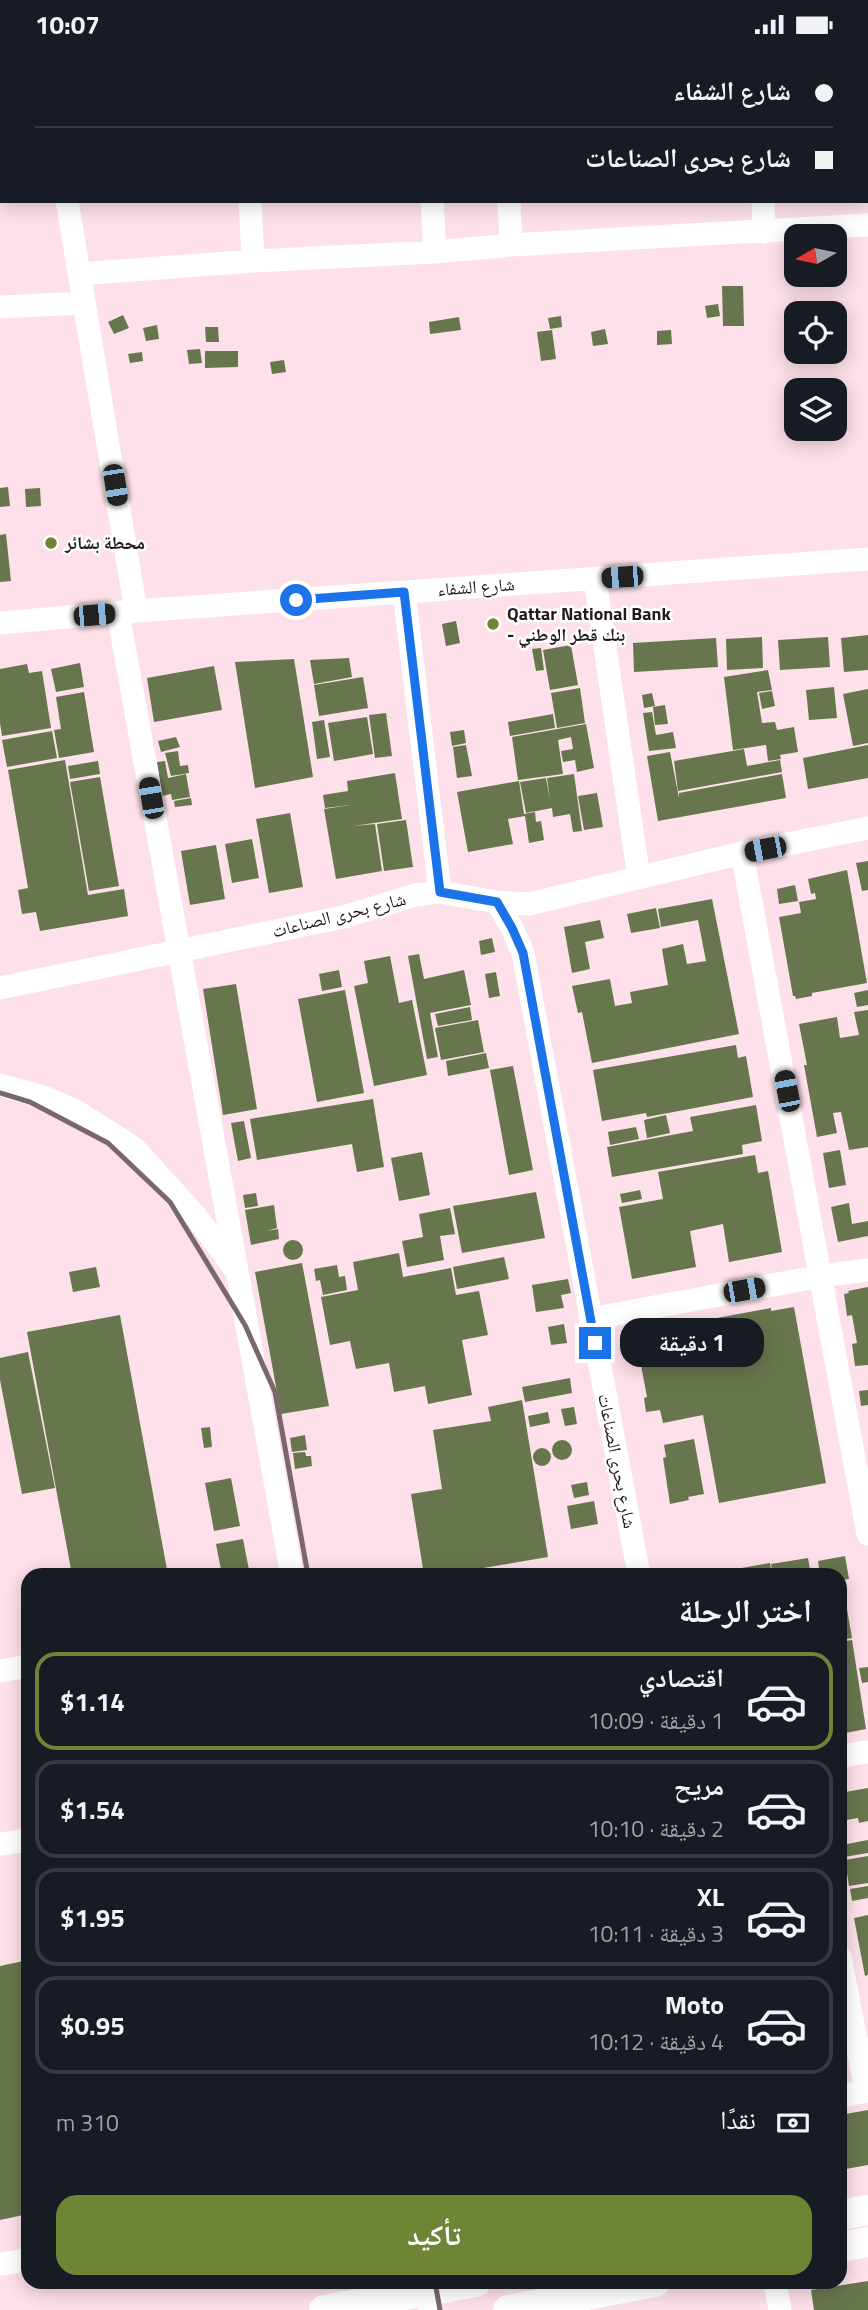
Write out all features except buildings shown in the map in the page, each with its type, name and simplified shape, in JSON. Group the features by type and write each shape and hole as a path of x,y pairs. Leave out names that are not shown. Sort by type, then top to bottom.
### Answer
{"main road":[{"path":"847,2214 868,2210"},
{"path":"847,2246 868,2242"},
{"path":"324,2310 447,2289"},
{"path":"508,2310 618,2289"}],"street":[{"path":"67,203 84,303 164,873 291,1568"},
{"path":"250,203 253,261"},
{"path":"432,203 435,252"},
{"path":"509,203 511,245"},
{"path":"763,203 764,232"},
{"path":"79,274 253,261 868,225"},
{"path":"0,307 84,303"},
{"name":"شارع الشفاء","path":"0,623 868,559"},
{"path":"595,579 639,878"},
{"path":"404,592 440,892"},
{"path":"497,902 529,904 742,853 868,828"},
{"path":"742,853 868,1534"},
{"name":"شارع بحرى الصناعات","path":"0,988 343,917 415,895 440,892 497,902 523,953 638,1568"},
{"path":"0,1085 44,1097 76,1111 134,1149 194,1214 235,1269"},
{"path":"590,1318 821,1276 868,1271"},
{"path":"0,1671 21,1667"},
{"path":"847,1755 868,1752"},
{"path":"0,1845 21,1841"},
{"path":"847,1992 867,2091 847,2095"},
{"path":"0,2265 21,2261"},
{"path":"776,2289 780,2310"}],"railway":[{"path":"0,1093 30,1102 108,1143 170,1202 245,1325 275,1392 307,1568"},
{"path":"436,2289 440,2310"}],"place":[{"name":"محطة بشائر","path":"51,543"},
{"name":"Qattar National Bank - بنك قطر الوطني","path":"493,624"}],"route":[{"path":"296,600 404,592 440,892 497,902 523,953 595,1343"}]}
